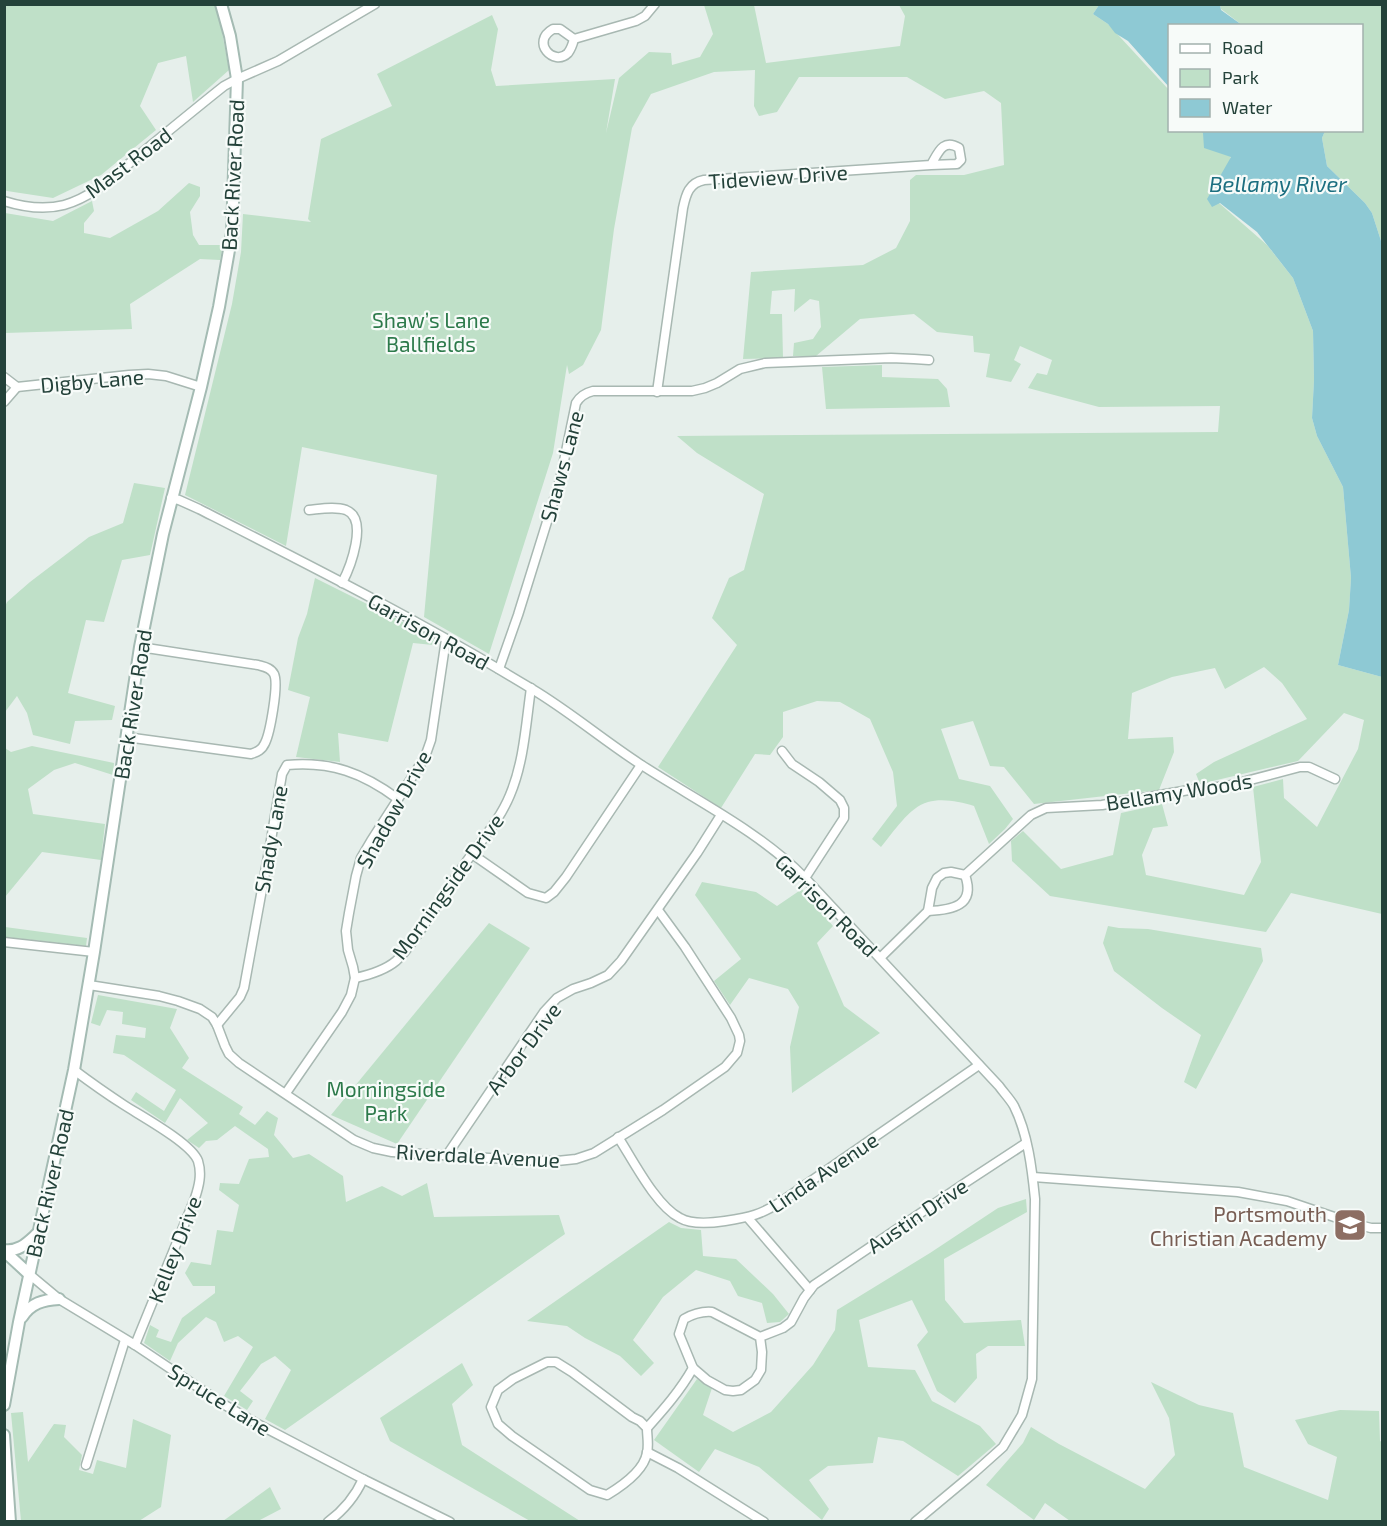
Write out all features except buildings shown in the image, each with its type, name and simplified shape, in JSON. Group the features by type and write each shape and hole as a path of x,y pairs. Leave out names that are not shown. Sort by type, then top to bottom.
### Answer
{"street":[{"name":"Back River Road","path":"4,1405 18,1322 74,1070 149,596 171,498 201,387 232,233 237,79 230,36 221,4"},
{"name":"Mast Road","path":"4,201 16,205 45,208 63,205 81,198 105,183 208,98 237,79 278,61 375,4"},
{"path":"574,39 636,21 645,16 655,4"},
{"name":"Tideview Drive","path":"657,392 683,208 692,185 704,180 931,165"},
{"name":"Shaws Lane","path":"499,669 560,480 576,403 585,393 593,391 692,391 705,388 740,369 765,363 891,358 930,360"},
{"name":"Digby Lane","path":"4,377 17,387 148,374 166,376 201,387"},
{"name":"Digby Lane","path":"4,402 17,387"},
{"name":"Garrison Road","path":"171,498 199,509 342,583 499,669 531,688 641,765 772,849 805,878 999,1086 1014,1106 1021,1123 1033,1178 1035,1220 1032,1379 1022,1415 1003,1447 915,1521"},
{"path":"309,510 342,509 353,515 357,529 353,556 342,583"},
{"name":"Shadow Drive","path":"355,978 346,932 356,876 361,858 425,757 431,740 446,639"},
{"path":"126,737 243,753 257,752 266,743 274,701 276,680 268,668 140,647"},
{"name":"Morningside Drive","path":"355,978 370,975 396,961 420,932 501,813 510,796 520,760 531,688"},
{"path":"782,751 792,764 840,800 844,808 844,818 805,878"},
{"name":"Shady Lane","path":"217,1024 240,997 244,988 282,774 287,765 305,763 342,770 378,784 398,799"},
{"path":"472,854 528,893 546,897 554,892 572,869 641,765"},
{"name":"Bellamy Woods","path":"965,875 1023,821 1037,811 1046,808 1102,805 1227,786 1300,767 1309,767 1335,779"},
{"name":"Arbor Drive","path":"447,1155 544,1012 557,998 608,975 621,961 721,815"},
{"path":"880,958 928,911 932,888 937,878 944,873 951,872 965,875 968,890 962,903 946,910 928,911"},
{"name":"Riverdale Avenue","path":"286,1093 348,1136 374,1148 392,1152 557,1161 576,1160 594,1153 663,1110 725,1067 737,1053 739,1035 731,1018 658,910"},
{"path":"4,942 94,952"},
{"path":"89,985 178,1000 200,1009 212,1017 217,1024 229,1054 286,1093 342,1012 351,995 355,978"},
{"name":"Linda Avenue","path":"618,1137 666,1208 681,1219 709,1224 748,1218 766,1212 979,1065"},
{"name":"Kelley Drive","path":"74,1070 170,1134 192,1152 198,1161 200,1180 195,1198 135,1345"},
{"name":"Austin Drive","path":"759,1337 783,1328 790,1322 810,1290 835,1270 1026,1143"},
{"path":"1033,1178 1238,1192 1287,1201 1355,1224 1383,1228"},
{"path":"748,1218 810,1290"},
{"path":"4,1251 22,1248 38,1234"},
{"name":"Spruce Lane","path":"4,1251 59,1299 135,1345 224,1404 363,1479 450,1521"},
{"path":"18,1322 31,1306 44,1300 59,1299"},
{"path":"703,1311 712,1312 759,1337 762,1352 761,1370 756,1380 741,1390 733,1391 725,1390 707,1380 693,1368 679,1334 684,1320 703,1311"},
{"path":"86,1465 125,1340"},
{"path":"647,1428 556,1362 547,1362 513,1379 498,1390 491,1407 498,1424 512,1436 590,1490 608,1495 623,1485 643,1464 647,1452 647,1428 683,1386 693,1368"},
{"path":"4,1435 10,1521"},
{"path":"647,1452 678,1468 764,1521"},
{"path":"328,1521 339,1514 352,1499 363,1479"}],"green space":[{"path":"5,5 215,5 229,70 193,102 186,56 158,63 140,106 156,130 101,175 53,198 7,191 5,190"},
{"name":"Shaw’s Lane Ballfields","path":"704,5 754,5 766,63 900,46 905,16 899,5 1099,5 1093,14 1108,24 1168,89 1168,132 1208,132 1231,156 1219,203 1267,245 1293,278 1313,331 1312,418 1317,436 1343,487 1351,578 1349,610 1338,665 1382,677 1382,914 1291,893 1266,932 1050,896 1012,861 1011,841 1023,831 1061,869 1113,855 1121,813 1162,804 1168,826 1153,828 1142,855 1146,875 1244,895 1261,862 1253,787 1283,779 1284,798 1317,827 1358,749 1364,720 1344,713 1298,761 1200,784 1196,774 1214,762 1307,719 1282,683 1264,667 1225,689 1215,668 1172,677 1132,693 1128,739 1173,737 1174,752 1159,790 1034,804 1004,767 990,766 973,721 941,729 959,779 990,786 1013,819 989,844 974,806 945,800 928,802 914,809 881,847 872,839 897,806 893,772 870,719 840,702 817,701 783,712 783,737 770,755 755,754 721,808 658,767 737,645 712,618 729,578 744,570 764,494 697,453 677,436 1218,432 1220,406 1099,407 1028,388 1037,373 1047,375 1052,360 1020,346 1014,360 1021,364 1011,382 986,377 990,354 974,352 973,336 937,332 914,314 860,319 816,356 793,356 794,343 813,339 821,327 819,301 810,299 794,312 795,289 772,291 770,314 782,314 783,358 743,359 751,272 863,265 896,248 910,221 910,180 916,175 964,175 1004,165 1001,103 984,91 945,99 907,77 799,77 777,112 759,116 754,106 755,70 714,72 651,94 632,128 614,229 601,330 583,365 569,374 567,365 553,453 489,654 424,617 437,475 302,447 286,546 185,495 232,304 241,252 243,214 311,222 308,219 321,139 392,106 377,74 492,15 498,29 491,70 496,86 615,79 606,133 619,78 649,52 671,53 672,65 700,57 713,34"},
{"path":"1220,5 1382,5 1382,244 1372,213 1365,203 1327,166 1322,138 1325,132 1363,132 1363,24 1241,24 1221,9"},
{"path":"189,183 200,187 200,196 190,212 193,235 199,245 223,245 220,260 200,259 130,304 132,329 5,333 5,213 53,221 92,201 94,211 84,223 84,233 110,238 158,211"},
{"path":"882,365 882,377 938,379 947,389 950,407 826,409 822,367"},
{"path":"134,483 165,488 150,555 122,560 104,622 86,620 68,693 115,706 112,720 75,721 70,744 33,735 27,713 17,696 5,712 4,609 7,602 30,582 89,537 123,523"},
{"path":"315,578 435,638 433,645 413,643 388,742 338,733 340,762 296,757 310,697 288,690 298,638 307,614"},
{"path":"32,746 114,763 113,775 75,763 54,770 28,789 33,814 105,824 101,860 42,852 5,897 5,748 11,752"},
{"path":"702,882 756,892 777,906 802,889 833,926 817,943 844,1006 880,1033 792,1093 790,1047 799,1007 788,989 749,978 730,1005 714,981 741,959 695,895"},
{"name":"Morningside Park","path":"489,923 530,948 397,1144 331,1115"},
{"path":"1108,926 1148,929 1261,948 1263,961 1196,1089 1184,1082 1201,1035 1114,971 1103,943"},
{"path":"5,927 87,938 86,946 5,937"},
{"path":"98,995 177,1009 170,1028 189,1058 182,1068 243,1107 239,1114 255,1125 267,1111 278,1118 274,1135 293,1158 309,1154 343,1176 346,1202 382,1186 402,1196 427,1183 434,1217 559,1215 565,1234 285,1430 265,1419 291,1370 275,1356 261,1364 240,1391 253,1401 247,1410 224,1396 253,1347 238,1336 224,1342 216,1322 206,1317 178,1343 170,1361 144,1343 150,1325 159,1330 156,1337 171,1342 182,1318 215,1293 215,1286 193,1286 185,1273 191,1262 211,1265 217,1230 233,1232 239,1205 219,1190 220,1183 239,1184 249,1159 269,1157 268,1149 235,1126 217,1140 206,1141 199,1148 187,1140 208,1123 180,1098 165,1123 131,1100 136,1092 164,1111 176,1090 124,1055 113,1053 116,1035 145,1038 146,1028 122,1024 123,1012 107,1010 100,1026 91,1023"},
{"path":"1026,1199 1027,1212 944,1259 945,1300 964,1323 1021,1320 1025,1346 988,1346 976,1354 977,1378 955,1403 937,1391 917,1345 928,1332 912,1300 859,1320 868,1367 915,1370 932,1401 980,1426 996,1444 958,1476 903,1441 878,1437 873,1463 828,1466 809,1480 829,1509 822,1520 759,1467 715,1449 699,1472 654,1440 697,1379 712,1388 703,1415 733,1432 771,1412 813,1365 835,1330 837,1310 998,1208"},
{"path":"669,1222 681,1228 701,1230 703,1256 736,1259 773,1294 789,1314 780,1322 767,1323 762,1303 738,1296 730,1281 696,1270 663,1297 633,1340 654,1363 641,1376 620,1356 567,1326 527,1321"},
{"path":"462,1363 473,1385 452,1404 462,1445 580,1521 530,1521 390,1441 380,1418"},
{"path":"1151,1382 1199,1405 1233,1413 1244,1467 1328,1500 1337,1457 1308,1444 1295,1420 1340,1410 1379,1411 1380,1441 1382,1442 1382,1521 1070,1521 1045,1503 1034,1520 986,1485 1023,1443 1031,1427 1145,1489 1175,1455 1169,1418"},
{"path":"23,1412 28,1462 54,1424 66,1425 64,1437 82,1455 79,1470 93,1474 97,1460 126,1468 133,1419 171,1435 161,1507 139,1521 21,1521 11,1413"},
{"path":"270,1487 281,1509 258,1521 223,1521"}],"water":[{"path":"1099,5 1220,5 1221,10 1241,24 1168,24 1168,86 1128,41 1093,14"},
{"name":"Bellamy River","path":"1325,132 1322,138 1327,166 1365,203 1372,213 1382,244 1382,677 1338,665 1349,610 1351,578 1343,487 1317,436 1312,418 1313,331 1293,278 1257,232 1220,203 1212,207 1207,199 1231,157 1204,148 1203,133"}],"place":[{"name":"Portsmouth Christian Academy","path":"1350,1225"}]}
